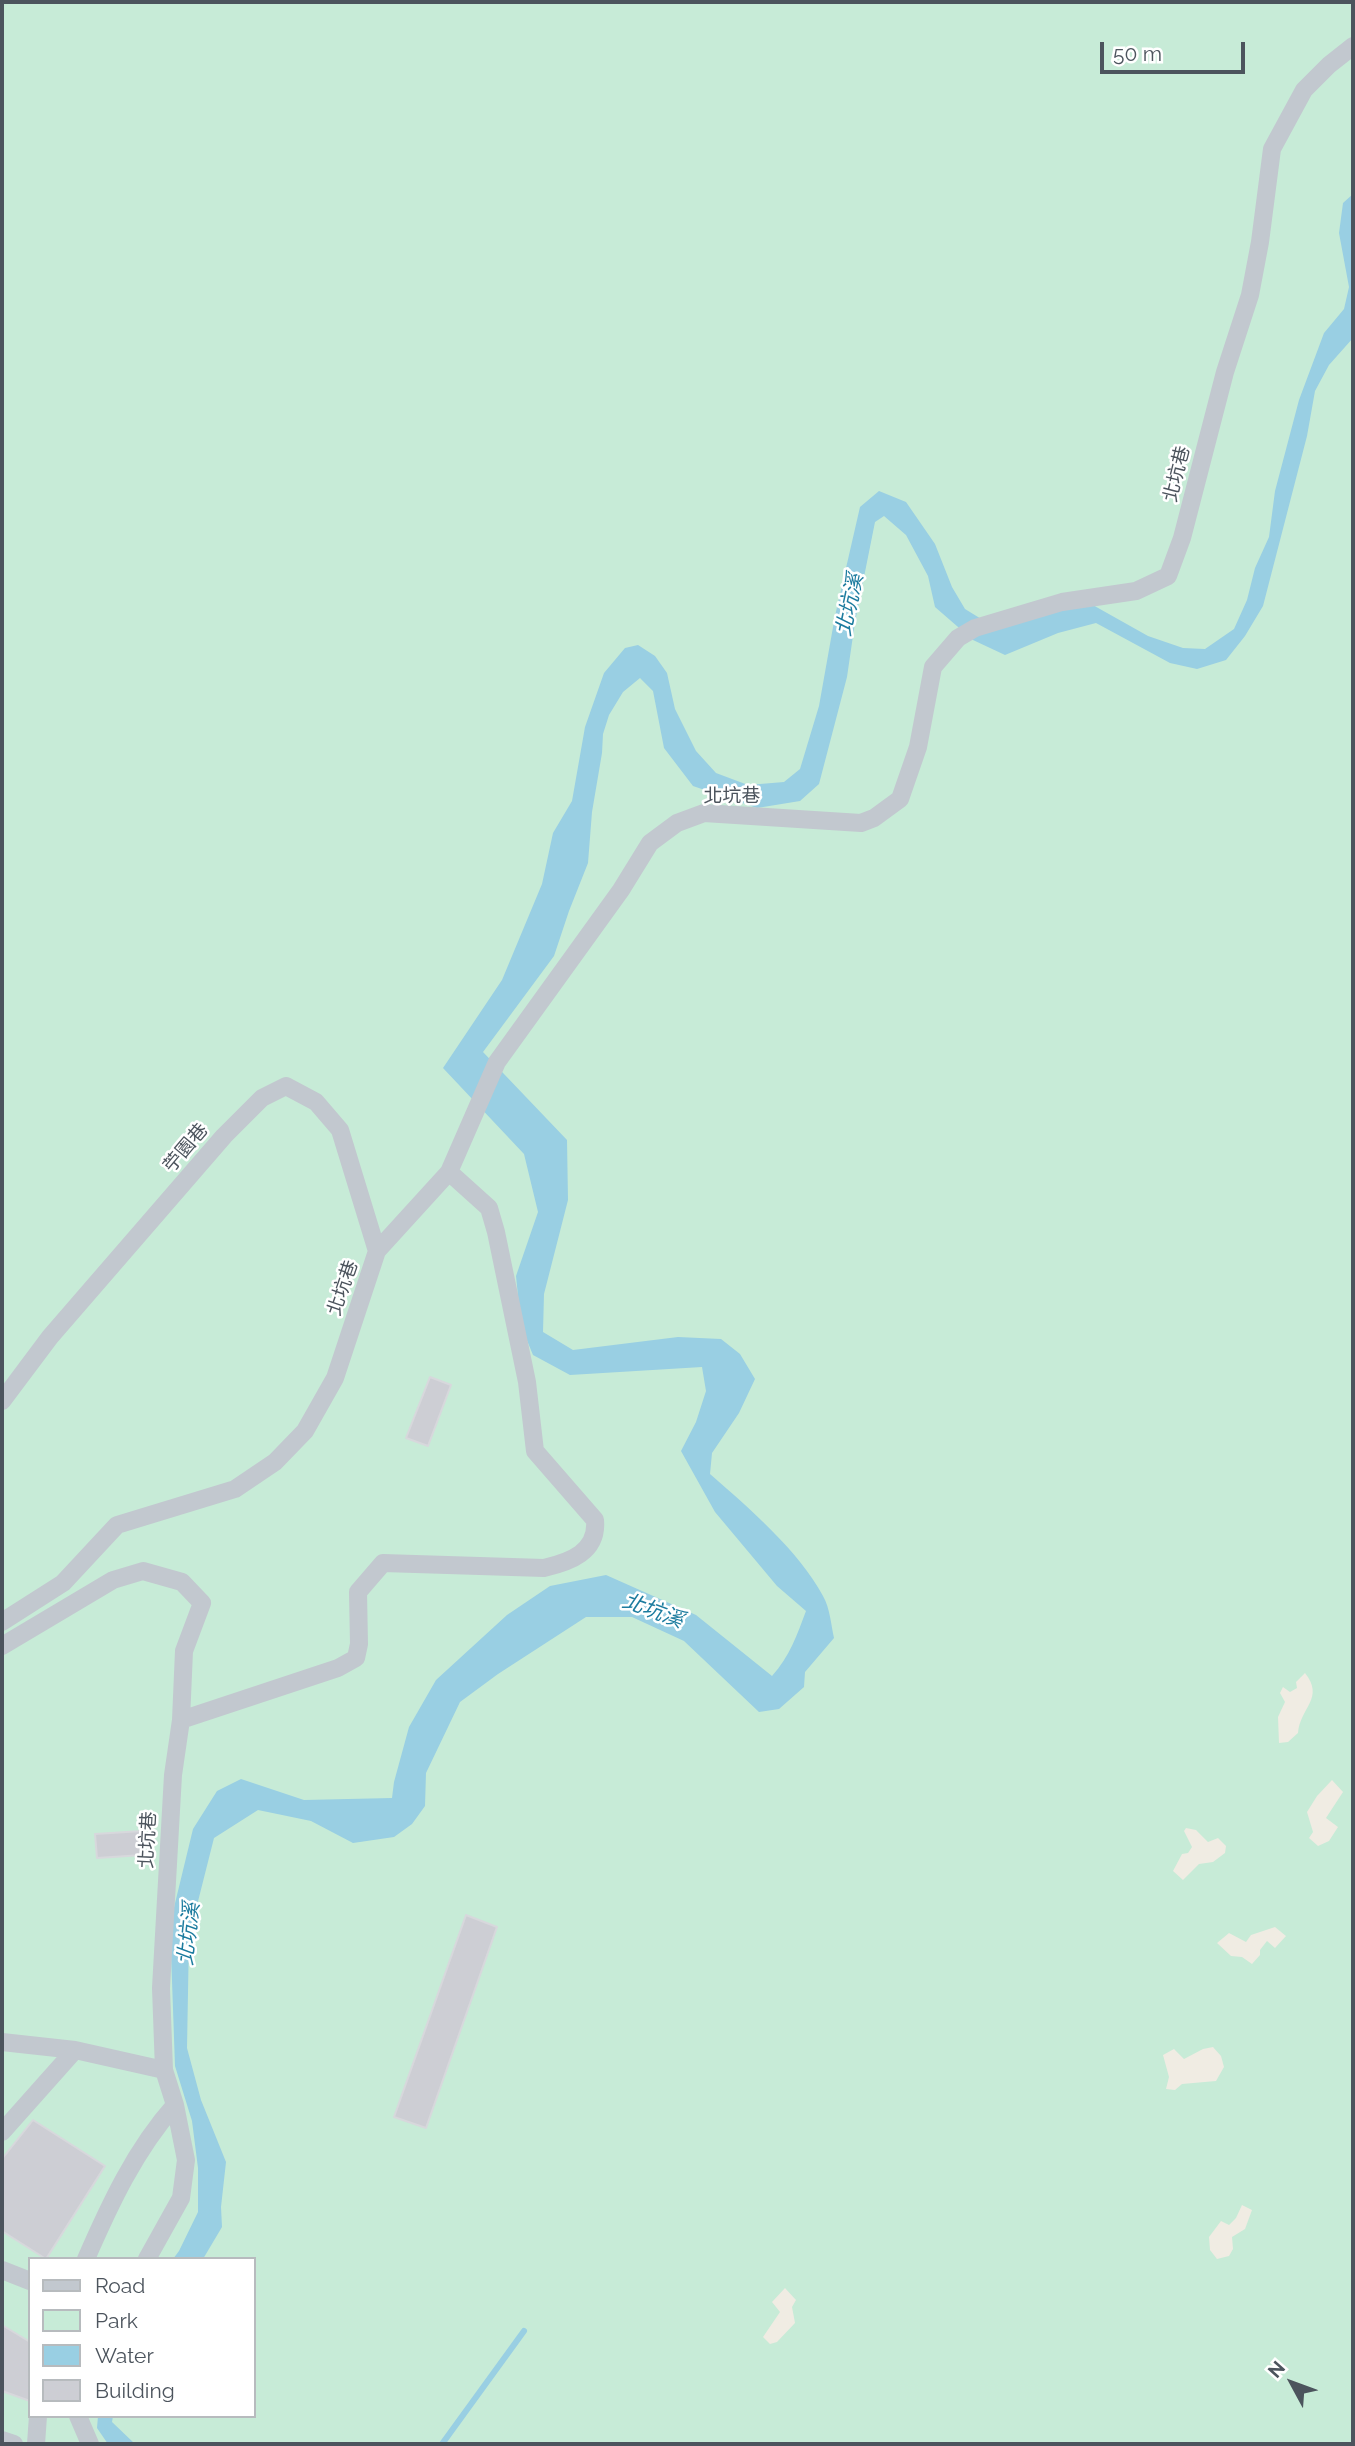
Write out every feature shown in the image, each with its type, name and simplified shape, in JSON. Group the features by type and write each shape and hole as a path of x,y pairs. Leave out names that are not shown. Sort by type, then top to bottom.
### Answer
{"street":[{"name":"北坑巷","path":"2,1622 63,1583 117,1525 235,1489 275,1462 305,1431 335,1378 377,1251 449,1172 497,1062 621,890 650,843 677,823 704,813 860,823 874,818 900,799 918,747 933,667 958,638 975,628 1062,602 1136,591 1168,576 1182,538 1225,372 1250,295 1272,149 1304,90 1353,46"},
{"name":"苧園巷","path":"2,1401 50,1337 224,1136 261,1098 286,1086 316,1102 340,1130 377,1251"},
{"path":"181,1720 338,1668 356,1658 359,1644 358,1592 383,1563 544,1568 567,1563 589,1549 596,1530 595,1520 535,1451 527,1382 489,1209 449,1172"},
{"name":"北坑巷","path":"2,1646 113,1580 143,1571 182,1582 202,1604 184,1651 181,1720 173,1775 161,1988 163,2070 186,2160 181,2198 148,2257"},
{"path":"2,2042 75,2050 163,2070"},
{"path":"2,2132 75,2050"},
{"path":"87,2257 130,2165 154,2128 174,2105"},
{"path":"2,2270 28,2280"},
{"path":"36,2444 38,2418"},
{"path":"79,2418 90,2444"},
{"path":"2,2440 14,2444"}],"green space":[{"path":"2,2 1353,2 1353,2444 2,2444"}],"sand":[{"path":"1305,1673 1313,1689 1310,1703 1298,1733 1288,1742 1279,1743 1278,1717 1285,1702 1280,1693 1283,1687 1290,1692 1297,1688 1296,1682"},
{"path":"1332,1780 1343,1792 1326,1818 1338,1827 1329,1841 1318,1846 1309,1838 1313,1832 1307,1812"},
{"path":"1186,1828 1196,1830 1208,1842 1218,1838 1226,1846 1225,1853 1213,1862 1199,1864 1183,1880 1173,1871 1182,1854 1188,1853 1192,1847 1184,1831"},
{"path":"1275,1927 1286,1936 1275,1948 1267,1941 1252,1964 1242,1957 1231,1956 1217,1943 1229,1933 1246,1942 1251,1935"},
{"path":"1213,2047 1221,2056 1224,2067 1216,2081 1182,2084 1175,2090 1166,2089 1169,2077 1163,2055 1174,2049 1184,2059"},
{"path":"1242,2205 1252,2210 1245,2229 1232,2237 1233,2249 1229,2256 1217,2259 1210,2250 1209,2237 1221,2221 1229,2225"},
{"path":"785,2288 796,2300 792,2307 795,2323 777,2342 770,2344 763,2337 780,2312 772,2302"}],"water":[{"name":"北坑溪","path":"1353,194 1353,338 1329,365 1315,391 1307,436 1263,606 1245,636 1226,660 1197,669 1170,663 1096,623 1058,633 1005,655 973,640 935,607 928,576 906,535 884,516 875,522 847,677 819,784 800,801 757,808 693,786 664,748 653,691 640,678 623,692 609,715 603,734 588,863 554,956 483,1052 567,1140 568,1200 544,1294 543,1332 573,1350 678,1337 721,1339 740,1354 755,1379 739,1413 712,1453 710,1474 772,1531 801,1563 825,1601 834,1638 805,1672 804,1687 779,1709 759,1712 684,1641 632,1617 586,1617 460,1702 426,1773 425,1806 412,1824 394,1837 353,1843 311,1821 258,1810 214,1838 189,1937 187,2048 201,2100 226,2162 221,2207 222,2227 204,2257 174,2257 198,2212 198,2168 192,2121 175,2066 170,1924 193,1829 217,1791 241,1779 304,1800 392,1798 409,1727 436,1680 507,1615 550,1586 606,1575 696,1615 772,1676 788,1653 806,1611 777,1586 715,1512 681,1451 696,1422 706,1391 702,1367 570,1375 533,1355 521,1326 516,1276 538,1212 524,1154 443,1068 502,980 542,884 553,833 572,801 585,727 604,673 625,648 638,645 655,656 667,673 675,709 696,751 716,773 748,785 784,782 800,769 819,706 835,616 860,507 879,491 906,502 935,544 952,587 965,609 991,625 1091,604 1148,636 1183,648 1205,649 1234,629 1247,600 1255,568 1269,537 1275,491 1299,400 1324,333 1344,309 1349,287 1339,233 1343,203"},
{"path":"98,2418 113,2418 112,2422 135,2444 108,2444 97,2428"}],"building":[{"path":"430,1377 451,1385 428,1446 406,1438"},
{"path":"142,1831 143,1855 97,1858 95,1834"},
{"path":"466,1915 497,1927 426,2128 394,2117"},
{"path":"33,2120 105,2166 47,2257 43,2257 2,2231 2,2159"},
{"path":"2,2325 28,2341 28,2400 2,2391"}],"waterway":[{"path":"442,2444 524,2331"}]}
